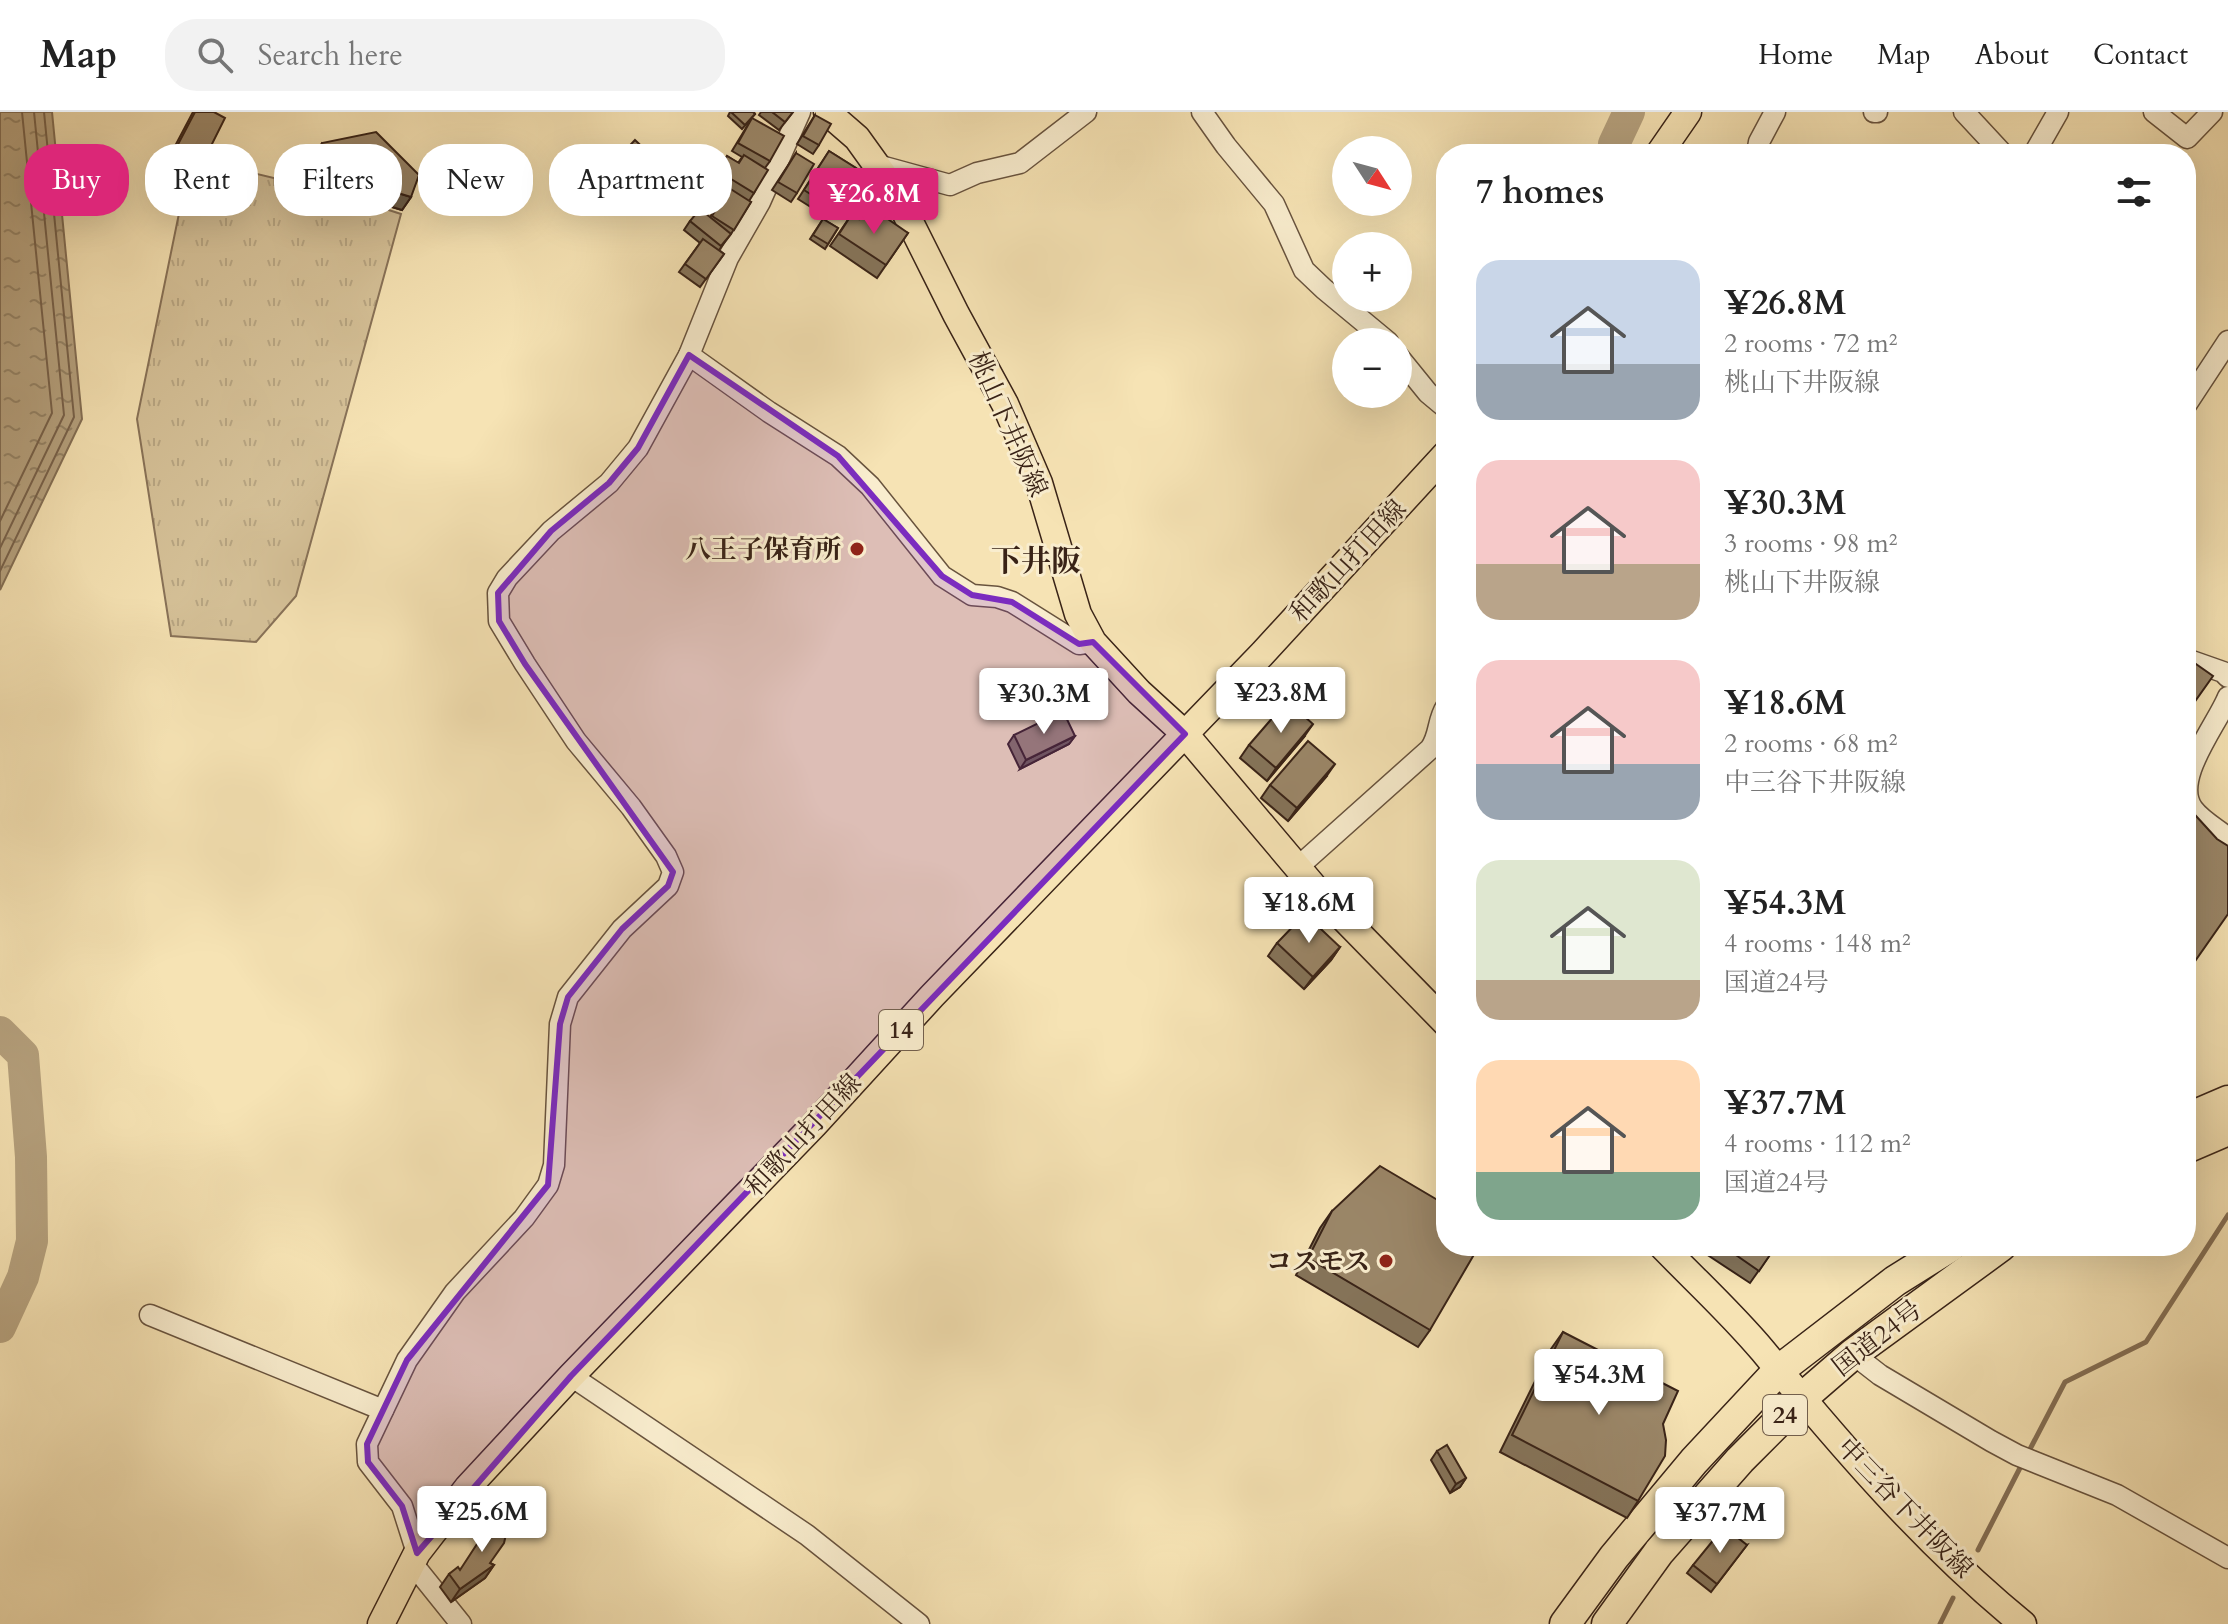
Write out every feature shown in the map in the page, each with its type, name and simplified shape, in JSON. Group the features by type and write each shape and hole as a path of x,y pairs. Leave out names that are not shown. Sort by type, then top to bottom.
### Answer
{"highway":[{"path":"2196,1115 2228,1101"},
{"path":"2196,1144 2228,1130"},
{"name":"国道24号","path":"1565,1624 1614,1557 1684,1473 1778,1371 1895,1281 1935,1256"},
{"name":"国道24号","path":"1607,1624 1659,1552 1740,1460 1801,1399 1853,1354 1987,1256"}],"main road":[{"name":"桃山下井阪線","path":"827,112 857,138 893,188 1005,404 1039,483 1078,614 1093,642 1139,692 1185,734"},
{"path":"1666,144 1688,112"},
{"name":"和歌山打田線","path":"381,1624 414,1558 468,1487 932,996 1185,734 1436,465"},
{"path":"1185,734 1298,867 1436,1012"},
{"name":"中三谷下井阪線","path":"1672,1256 1762,1350 1801,1399 1933,1541 2023,1624"}],"street":[{"path":"461,1624 414,1558 402,1506 368,1462 367,1444 407,1360 455,1292 524,1218 548,1185 554,1165 560,1024 568,997 622,929 668,886 673,872 666,856 631,807 576,741 525,664 499,621 498,593 507,578 551,531 609,483 638,448 689,355 728,258 760,202 800,112"},
{"path":"877,165 950,185 977,173 1020,163 1086,112"},
{"path":"1202,112 1274,204 1304,270 1371,328"},
{"path":"1759,144 1775,112"},
{"path":"1964,112 1994,144"},
{"path":"2040,144 2058,112"},
{"path":"2154,112 2187,138 2212,112"},
{"path":"2196,390 2228,341"},
{"path":"689,355 838,456 870,486 942,576 972,595 1012,602 1079,644 1093,642"},
{"path":"1412,373 1436,400"},
{"path":"2196,663 2223,672 2228,677"},
{"path":"2196,756 2228,697"},
{"path":"1298,867 1436,741"},
{"path":"2196,811 2228,838"},
{"path":"150,1315 383,1410"},
{"path":"1853,1354 1880,1375 2017,1455 2117,1495 2228,1558"},
{"path":"571,1376 807,1535 919,1624"}],"highlighted area":[{"path":"689,355 838,456 942,576 972,595 1012,602 1079,644 1093,642 1185,734 571,1376 417,1553 402,1506 368,1462 367,1444 407,1360 548,1185 560,1024 568,997 622,929 668,886 673,872 525,664 499,621 498,593 551,531 609,483 638,448"}],"green space":[{"path":"258,174 274,178 274,216 400,216 296,596 256,642 171,636 137,419 178,216 258,216"}],"water":[{"path":"0,112 52,112 55,144 24,144 24,216 62,216 82,419 0,590"}],"building":[{"path":"195,112 214,112 225,118 212,144 178,144"},
{"path":"731,112 753,112 755,114 745,125"},
{"path":"772,112 793,112 785,122"},
{"path":"815,115 831,124 819,145 803,136"},
{"path":"752,118 784,136 770,161 738,143"},
{"path":"376,132 388,144 322,144"},
{"path":"829,151 856,168 831,207 804,190"},
{"path":"796,153 814,164 797,193 778,182"},
{"path":"744,155 768,170 754,193 732,180 732,159 739,163"},
{"path":"402,158 418,174 411,197 402,194"},
{"path":"732,190 751,202 734,230 712,216 732,216"},
{"path":"864,210 879,220 882,215 908,233 886,265 839,234 852,214 859,219"},
{"path":"694,216 709,216 731,234 721,246 690,221"},
{"path":"823,219 838,228 828,244 813,235"},
{"path":"703,239 724,254 706,279 685,264"},
{"path":"2196,664 2213,676 2196,700"},
{"path":"1287,701 1313,724 1276,768 1249,745"},
{"path":"1063,711 1075,736 1026,760 1014,735"},
{"path":"1308,741 1335,764 1297,808 1270,785"},
{"path":"2196,816 2217,839 2228,846 2228,914 2196,960"},
{"path":"1305,914 1340,947 1313,977 1277,943"},
{"name":"コスモス","path":"1380,1166 1436,1199 1436,1256 1473,1256 1430,1330 1308,1258 1332,1211"},
{"path":"1737,1256 1769,1256 1759,1271"},
{"path":"1563,1332 1678,1391 1663,1424 1665,1456 1638,1501 1512,1435"},
{"path":"1447,1445 1466,1478 1456,1484 1437,1451"},
{"path":"494,1518 508,1526 504,1543 490,1563 494,1565 460,1589 449,1574 458,1567 460,1570"},
{"path":"1724,1527 1747,1545 1717,1584 1693,1565"}],"waterway":[{"path":"1614,144 1629,112"},
{"path":"0,1032 23,1055 31,1157 32,1241 23,1277 0,1327"},
{"path":"2028,1453 2065,1382 2146,1342 2228,1215"},
{"path":"1978,1550 2023,1462"},
{"path":"1940,1624 1953,1598"}],"place":[{"name":"八王子保育所","path":"857,549"},
{"name":"コスモス","path":"1386,1261"}],"district":[{"name":"下井阪","path":"1036,561"}]}
